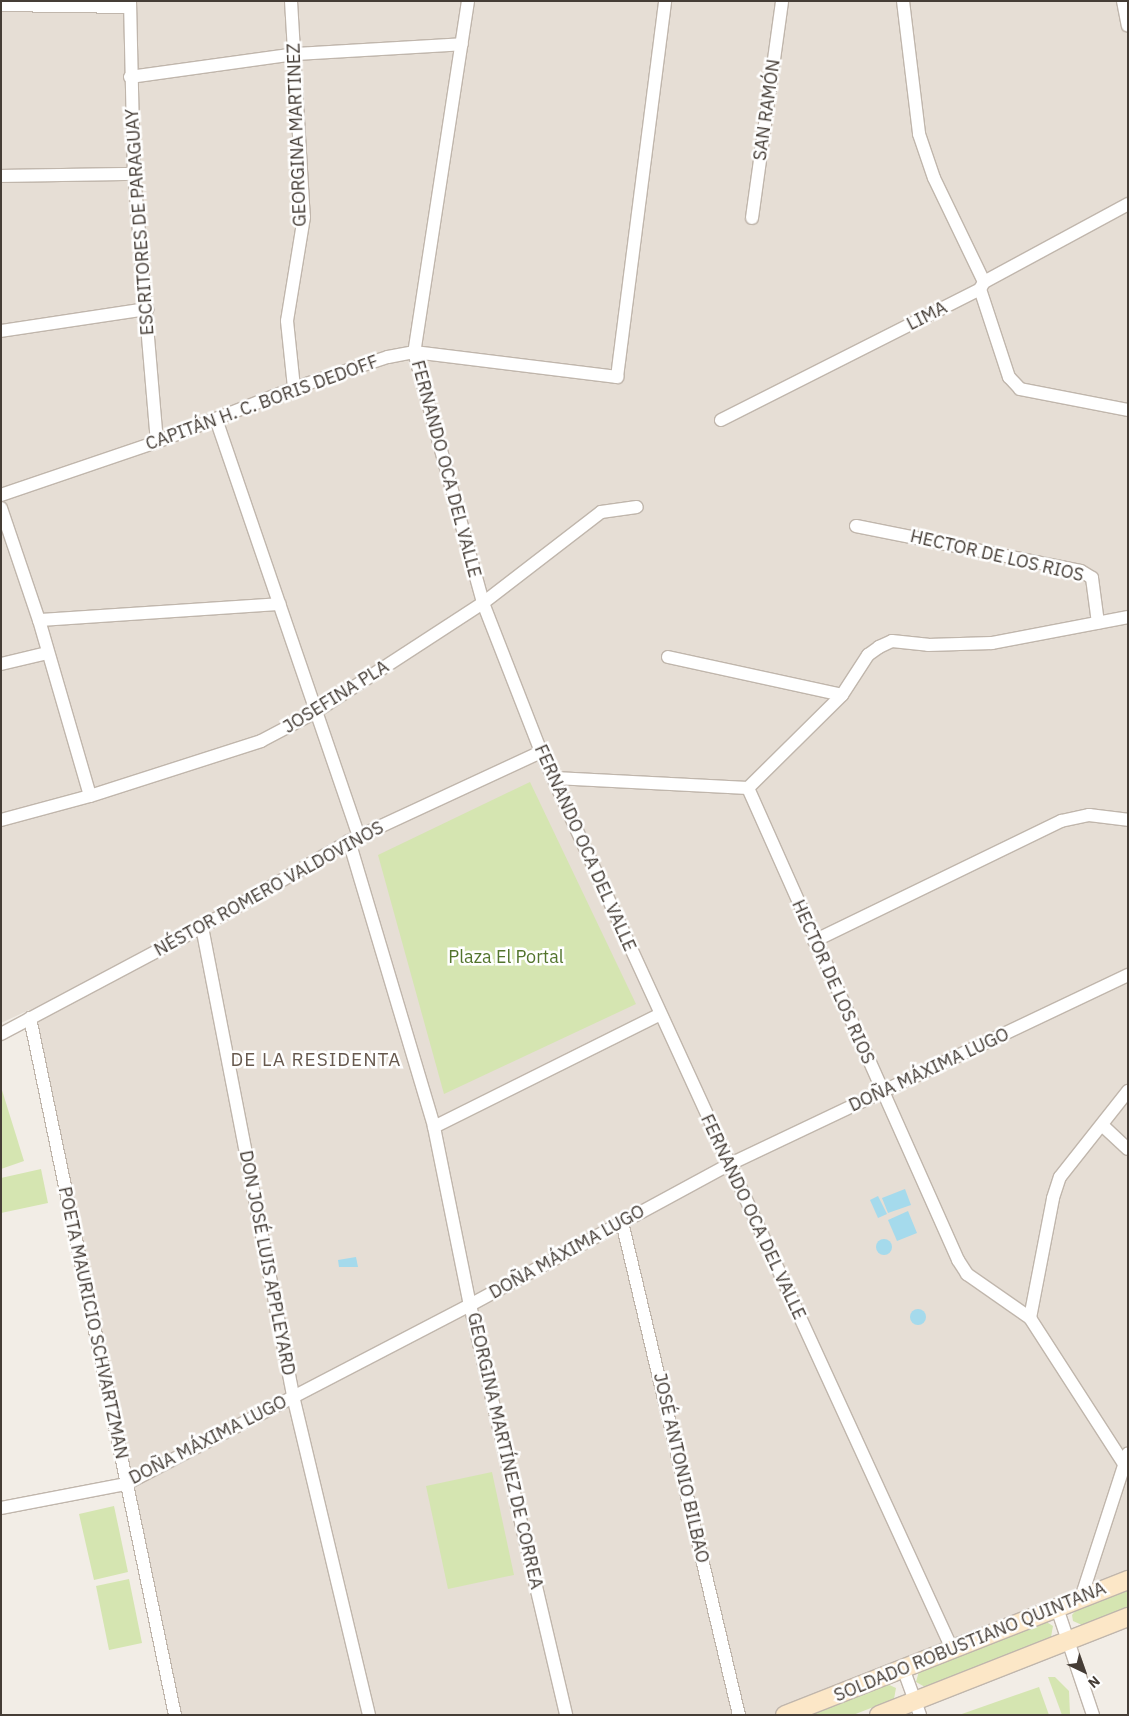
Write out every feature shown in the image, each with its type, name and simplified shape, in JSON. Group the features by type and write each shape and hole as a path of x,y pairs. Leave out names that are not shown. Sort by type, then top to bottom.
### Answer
{"street":[{"name":"GEORGINA MARTINEZ","path":"291,1 296,54 304,217 287,322 294,388"},
{"name":"FERNANDO OCA DEL VALLE","path":"468,1 414,352 484,603 541,752 555,778 659,1015 730,1164 952,1649"},
{"name":"CAPITÁN H. C. BORIS DEDOFF","path":"1,495 157,442 294,388 388,357 414,352 617,376 664,1"},
{"name":"SAN RAMÓN","path":"752,218 782,1"},
{"path":"903,1 919,134 934,178 982,286 1010,377 1020,389 1128,410"},
{"path":"1123,1 1128,26"},
{"path":"1,5 129,4"},
{"name":"ESCRITORES DE PARAGUAY","path":"129,4 134,174 157,442"},
{"path":"130,77 296,54 462,44"},
{"path":"1,176 134,174"},
{"name":"LIMA","path":"721,420 982,286 1128,204"},
{"path":"1,331 147,309"},
{"name":"GEORGINA MARTÍNEZ DE CORREA","path":"216,419 279,604 354,838 434,1127 470,1305 566,1715"},
{"path":"1,508 39,620 47,653 90,796"},
{"name":"JOSEFINA PLA","path":"1,820 90,796 227,754 261,741 314,713 484,603 601,512 637,508"},
{"name":"HECTOR DE LOS RIOS","path":"856,526 1081,571 1092,578 1098,624"},
{"path":"39,620 279,604"},
{"path":"555,778 748,788 842,695 868,655 892,642 928,645 992,643 1128,617"},
{"path":"1,664 47,653"},
{"path":"668,657 842,695"},
{"name":"NÉSTOR ROMERO VALDOVINOS","path":"1,1034 202,927 354,838 541,752"},
{"name":"HECTOR DE LOS RIOS","path":"748,788 881,1092 967,1274 1030,1318 1125,1466"},
{"path":"814,941 1061,821 1089,814 1128,820"},
{"name":"DON JOSÉ LUIS APPLEYARD","path":"202,927 293,1396 369,1715"},
{"name":"DOÑA MÁXIMA LUGO","path":"1,1508 126,1484 470,1305 730,1164 1128,975"},
{"path":"434,1127 659,1015"},
{"name":"POETA MAURICIO SCHVARTZMAN","path":"30,1018 175,1715"},
{"path":"1030,1318 1053,1198 1060,1177 1128,1091"},
{"path":"1102,1125 1128,1149"},
{"name":"JOSÉ ANTONIO BILBAO","path":"622,1222 739,1715"},
{"path":"1081,1598 1125,1466"},
{"name":"SOLDADO ROBUSTIANO QUINTANA","path":"785,1715 1128,1580"},
{"path":"1057,1608 1093,1715"},
{"path":"879,1715 918,1708 1067,1641 1128,1617"},
{"path":"903,1668 918,1708"}],"shaded area":[{"path":"1,1 1128,1 1128,1578 780,1715 181,1715 29,1010 1,1023"}],"green space":[{"name":"Plaza El Portal","path":"530,782 636,1004 444,1094 378,855"},
{"path":"1,1087 24,1161 1,1169"},
{"path":"41,1169 48,1203 1,1213 1,1178"},
{"path":"492,1472 514,1575 448,1589 426,1486"},
{"path":"114,1506 128,1572 94,1580 79,1514"},
{"path":"129,1579 142,1643 109,1650 96,1586"},
{"path":"1128,1589 1128,1607 1082,1625 1073,1621 1072,1615 1077,1609"},
{"path":"1045,1621 1053,1626 1051,1637 925,1687 916,1682 919,1671"},
{"path":"1048,1677 1055,1677 1069,1691 1070,1715 1062,1715"},
{"path":"887,1684 896,1688 894,1699 853,1715 808,1715"},
{"path":"1039,1687 1049,1715 959,1715"}],"water":[{"path":"905,1189 911,1205 888,1213 882,1198"},
{"path":"878,1196 887,1214 878,1218 870,1200"},
{"path":"908,1211 917,1233 897,1241 888,1220"},
{"path":"884,1239 892,1247 884,1255 876,1247"},
{"path":"356,1257 358,1267 339,1267 338,1260"},
{"path":"918,1309 926,1317 918,1325 910,1317"}],"district":[{"name":"DE LA RESIDENTA","path":"316,1060"}]}
